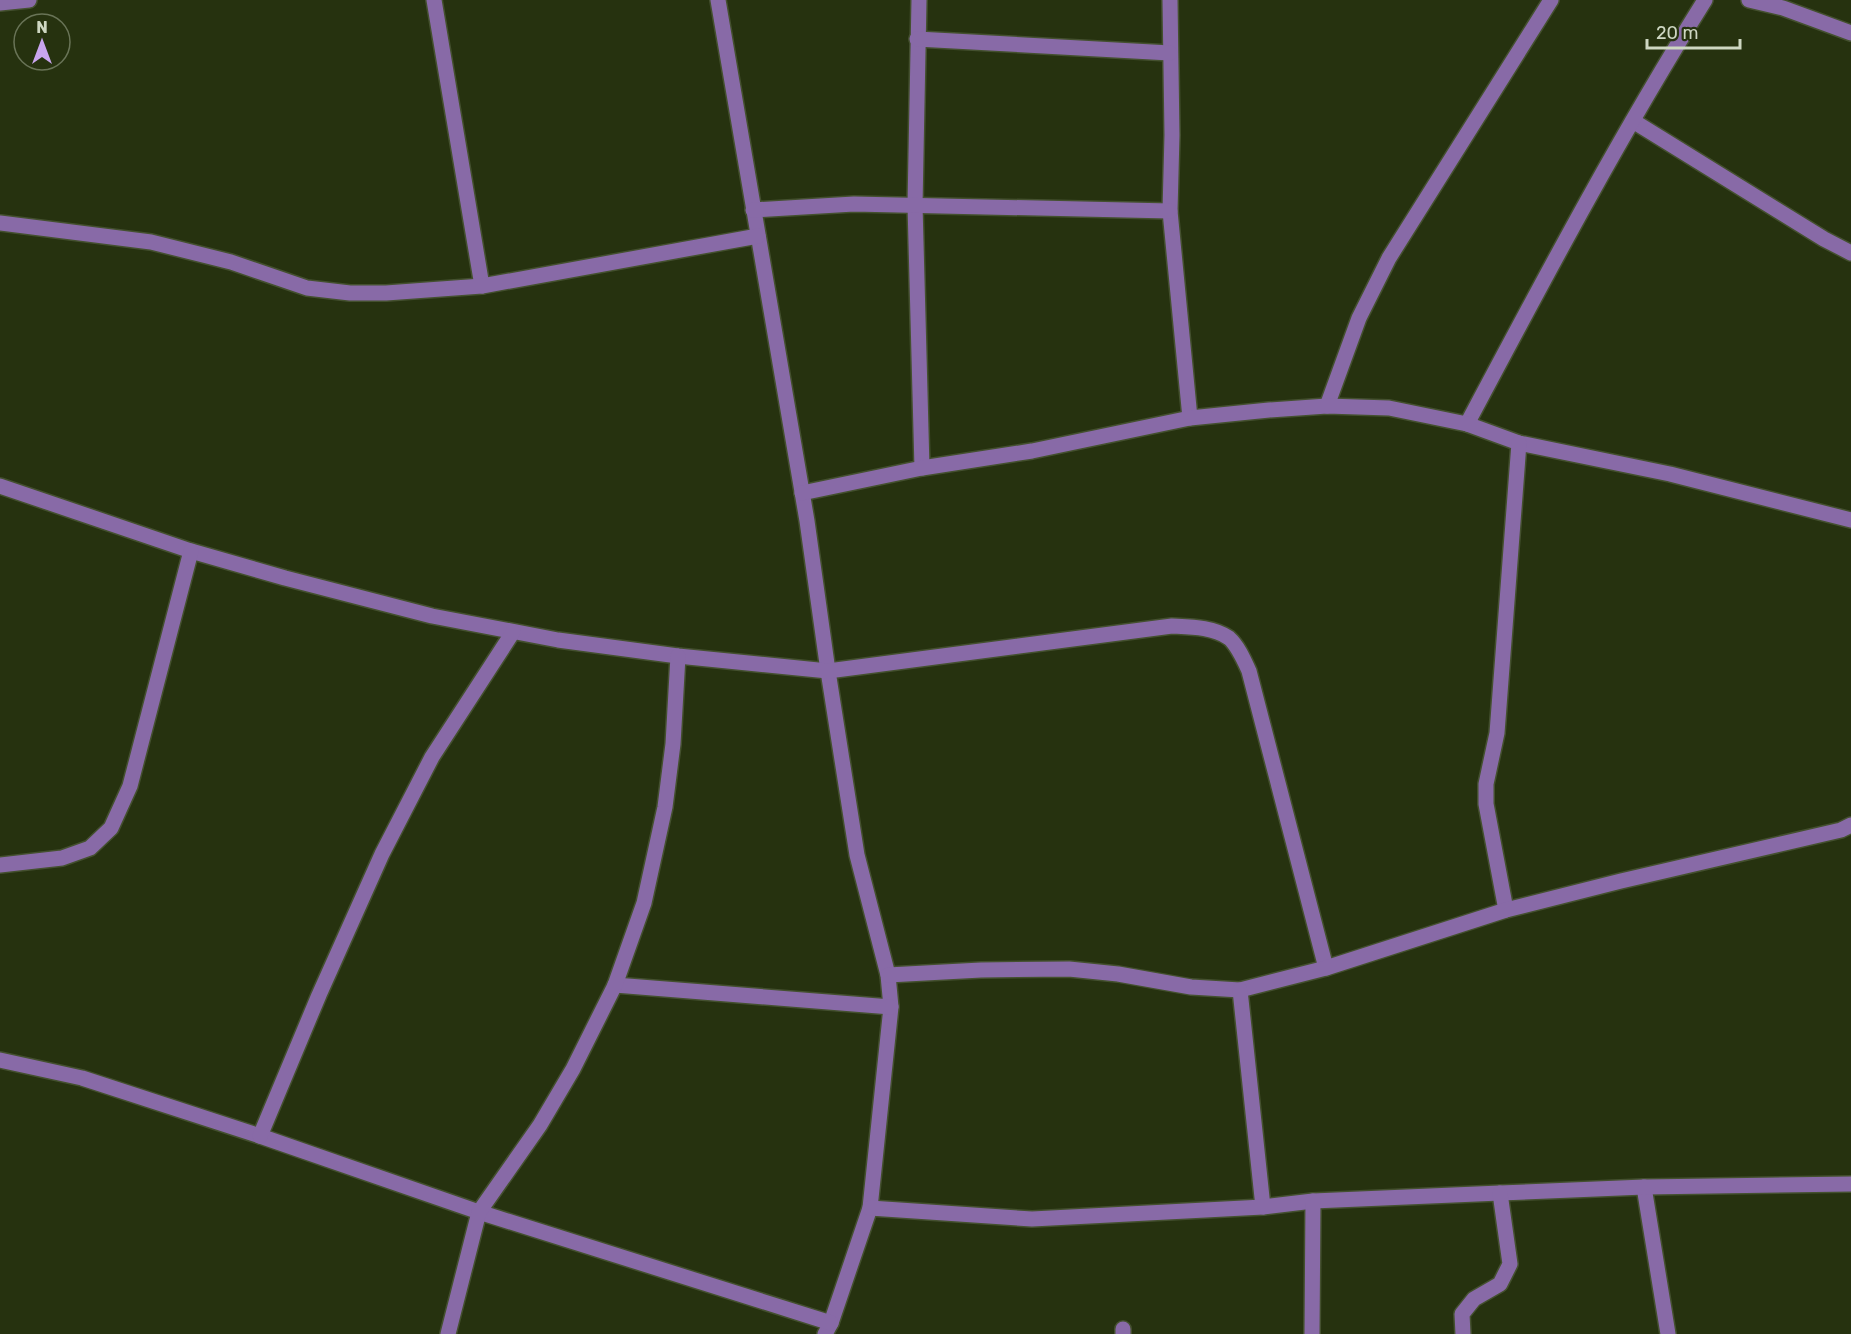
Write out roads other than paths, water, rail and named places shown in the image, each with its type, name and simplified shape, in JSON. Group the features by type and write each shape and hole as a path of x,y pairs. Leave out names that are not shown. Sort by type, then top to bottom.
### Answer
{"street":[{"path":"0,3 29,0"},
{"path":"434,0 482,286"},
{"path":"0,1059 82,1078 828,1328 870,1208 891,1007 888,975 857,855 802,493 718,0"},
{"path":"919,0 915,206 922,468"},
{"path":"1170,0 1172,135 1170,211 1190,418"},
{"path":"1327,406 1359,318 1385,266 1551,0"},
{"path":"1467,424 1548,272 1659,74 1705,0"},
{"path":"1749,0 1783,8 1851,33"},
{"path":"917,39 1170,52"},
{"path":"1633,121 1776,211 1851,253"},
{"path":"753,210 854,204 1170,211"},
{"path":"0,223 151,242 231,262 308,288 350,293 386,293 482,286 758,236"},
{"path":"802,493 922,468 1032,451 1190,418 1327,406 1389,408 1467,424 1519,443 1670,474 1851,520"},
{"path":"1506,910 1486,804 1486,784 1497,733 1519,443"},
{"path":"0,486 191,550 285,578 432,616 558,640 678,656 828,670 1172,626 1209,629 1229,639 1240,652 1249,671 1326,968"},
{"path":"0,865 62,858 90,848 111,828 130,786 191,550"},
{"path":"260,1136 319,995 382,854 432,757 513,632"},
{"path":"448,1334 479,1212 540,1125 573,1069 615,985 644,903 665,807 673,744 678,656"},
{"path":"888,975 981,970 1069,969 1118,974 1191,987 1240,990 1326,968 1506,910 1840,830 1851,825"},
{"path":"615,985 891,1007"},
{"path":"1240,990 1263,1207"},
{"path":"870,1208 1032,1220 1313,1202 1644,1186 1851,1184"},
{"path":"1644,1186 1668,1334"},
{"path":"1463,1334 1462,1314 1474,1299 1500,1284 1510,1264 1500,1193"},
{"path":"1312,1334 1313,1202"}]}
